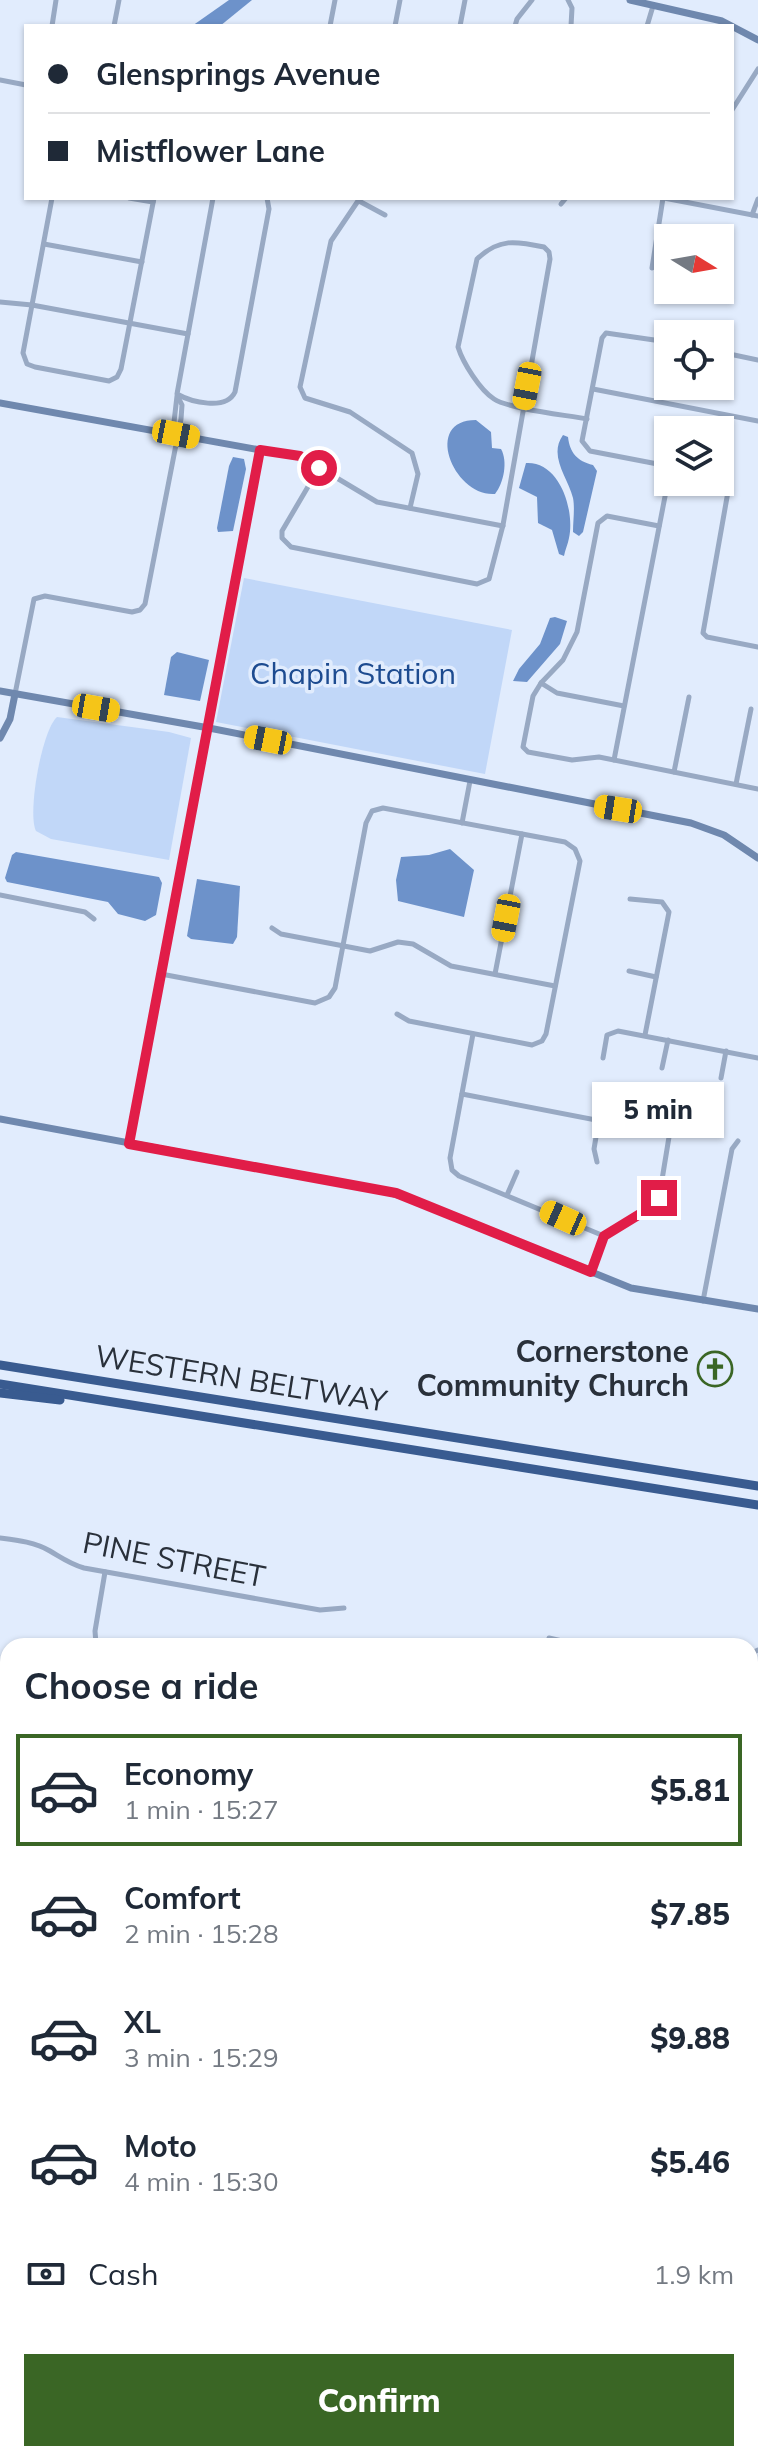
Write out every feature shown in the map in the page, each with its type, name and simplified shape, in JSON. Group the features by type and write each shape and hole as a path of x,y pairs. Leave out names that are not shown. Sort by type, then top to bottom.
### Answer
{"highway":[{"name":"WESTERN BELTWAY","path":"0,1365 758,1486"},
{"name":"WESTERN BELTWAY","path":"0,1384 758,1505"},
{"path":"0,1393 196,1415"}],"street":[{"path":"52,24 56,0"},
{"path":"114,24 119,0"},
{"path":"330,24 335,0"},
{"path":"395,24 400,0"},
{"path":"460,24 465,0"},
{"path":"516,24 532,0"},
{"path":"568,0 572,8 571,24"},
{"path":"630,0 728,24"},
{"path":"648,24 653,6"},
{"path":"734,27 758,40"},
{"path":"734,107 758,69"},
{"path":"0,80 24,85"},
{"path":"674,200 755,216 758,199"},
{"path":"52,200 23,353 27,364 109,381 117,377 153,200"},
{"path":"0,738 10,719 34,599 45,596 132,612 143,608 182,412 177,396 213,200"},
{"path":"177,396 223,404 235,392 269,209 267,200"},
{"path":"385,215 360,200 331,241 300,387 305,398 350,412 412,453 418,474 410,508"},
{"path":"561,204 564,200"},
{"path":"652,268 664,200"},
{"path":"319,468 282,531 282,538 291,547 477,584 492,575 503,526 523,407 549,252 534,245 502,242 487,249 477,259 459,346 462,357 491,398 523,407 587,419"},
{"path":"44,244 142,262"},
{"path":"0,302 32,305 188,334"},
{"path":"654,340 606,333 602,338 582,441 590,451 654,463"},
{"path":"734,355 758,360"},
{"path":"593,389 758,421"},
{"path":"0,403 300,456 367,498 503,526"},
{"path":"129,1144 260,450"},
{"path":"614,760 665,496"},
{"path":"727,496 703,633 707,637 758,647"},
{"path":"659,526 607,516 598,523 572,648 541,683 530,702 523,747 528,752 572,760 597,757 758,789"},
{"path":"541,683 557,693 624,706"},
{"path":"0,691 209,728 707,827 758,858"},
{"path":"674,772 689,697"},
{"path":"736,784 751,709"},
{"path":"462,823 470,781"},
{"path":"161,974 315,1003 329,997 335,988 366,823 372,811 383,808 565,842 575,849 580,861 546,1034 542,1041 532,1045 409,1021 397,1014"},
{"path":"495,974 522,834"},
{"path":"0,895 85,912 94,919"},
{"path":"630,899 640,897 667,905 669,912 645,1035"},
{"path":"272,928 281,934 370,951 398,942 413,944 429,951 443,964 555,986"},
{"path":"629,971 656,977"},
{"path":"603,1058 607,1035 611,1032 645,1035 758,1058"},
{"path":"473,1034 450,1158 452,1170 459,1176 604,1236"},
{"path":"662,1068 668,1040"},
{"path":"721,1078 726,1051"},
{"path":"462,1094 599,1119 669,1137 659,1198 653,1206 604,1236 591,1272"},
{"path":"0,1119 396,1193 591,1272 652,1293 758,1309"},
{"path":"597,1162 594,1149 599,1119"},
{"path":"703,1302 732,1149 738,1141"},
{"path":"507,1195 517,1172"},
{"name":"PINE STREET","path":"0,1538 34,1544 50,1550 64,1562 105,1572 320,1610 344,1608"},
{"path":"96,1638 105,1572"}],"green space":[{"name":"Chapin Station","path":"244,578 512,630 485,774 216,722"},
{"path":"57,717 169,732 191,738 169,860 51,839 36,831 33,807 41,754"}],"water":[{"path":"229,0 252,0 222,24 195,24"},
{"path":"476,420 491,432 492,448 501,449 503,454 504,472 495,494 480,492 467,484 450,458 447,444 450,432 460,423"},
{"path":"563,435 568,437 575,456 593,465 597,471 583,532 579,536 573,532 573,498 558,459"},
{"path":"233,457 244,459 246,469 233,531 218,532 229,466"},
{"path":"526,463 548,470 567,502 570,527 564,556 559,554 552,530 538,523 537,497 519,488"},
{"path":"550,618 567,621 560,644 527,682 513,681 540,644"},
{"path":"177,652 209,660 200,701 164,695 171,657"},
{"path":"450,849 474,870 464,917 398,901 396,880 401,857 429,855"},
{"path":"16,852 159,877 162,883 156,915 145,921 118,914 108,902 7,882 5,878 12,855"},
{"path":"197,879 240,886 237,937 233,944 187,936"}],"place":[{"name":"Cornerstone Community Church","path":"715,1369"}],"route":[{"path":"319,468 300,456 260,450 129,1144 396,1193 591,1272 604,1236 653,1206 659,1198"}]}
